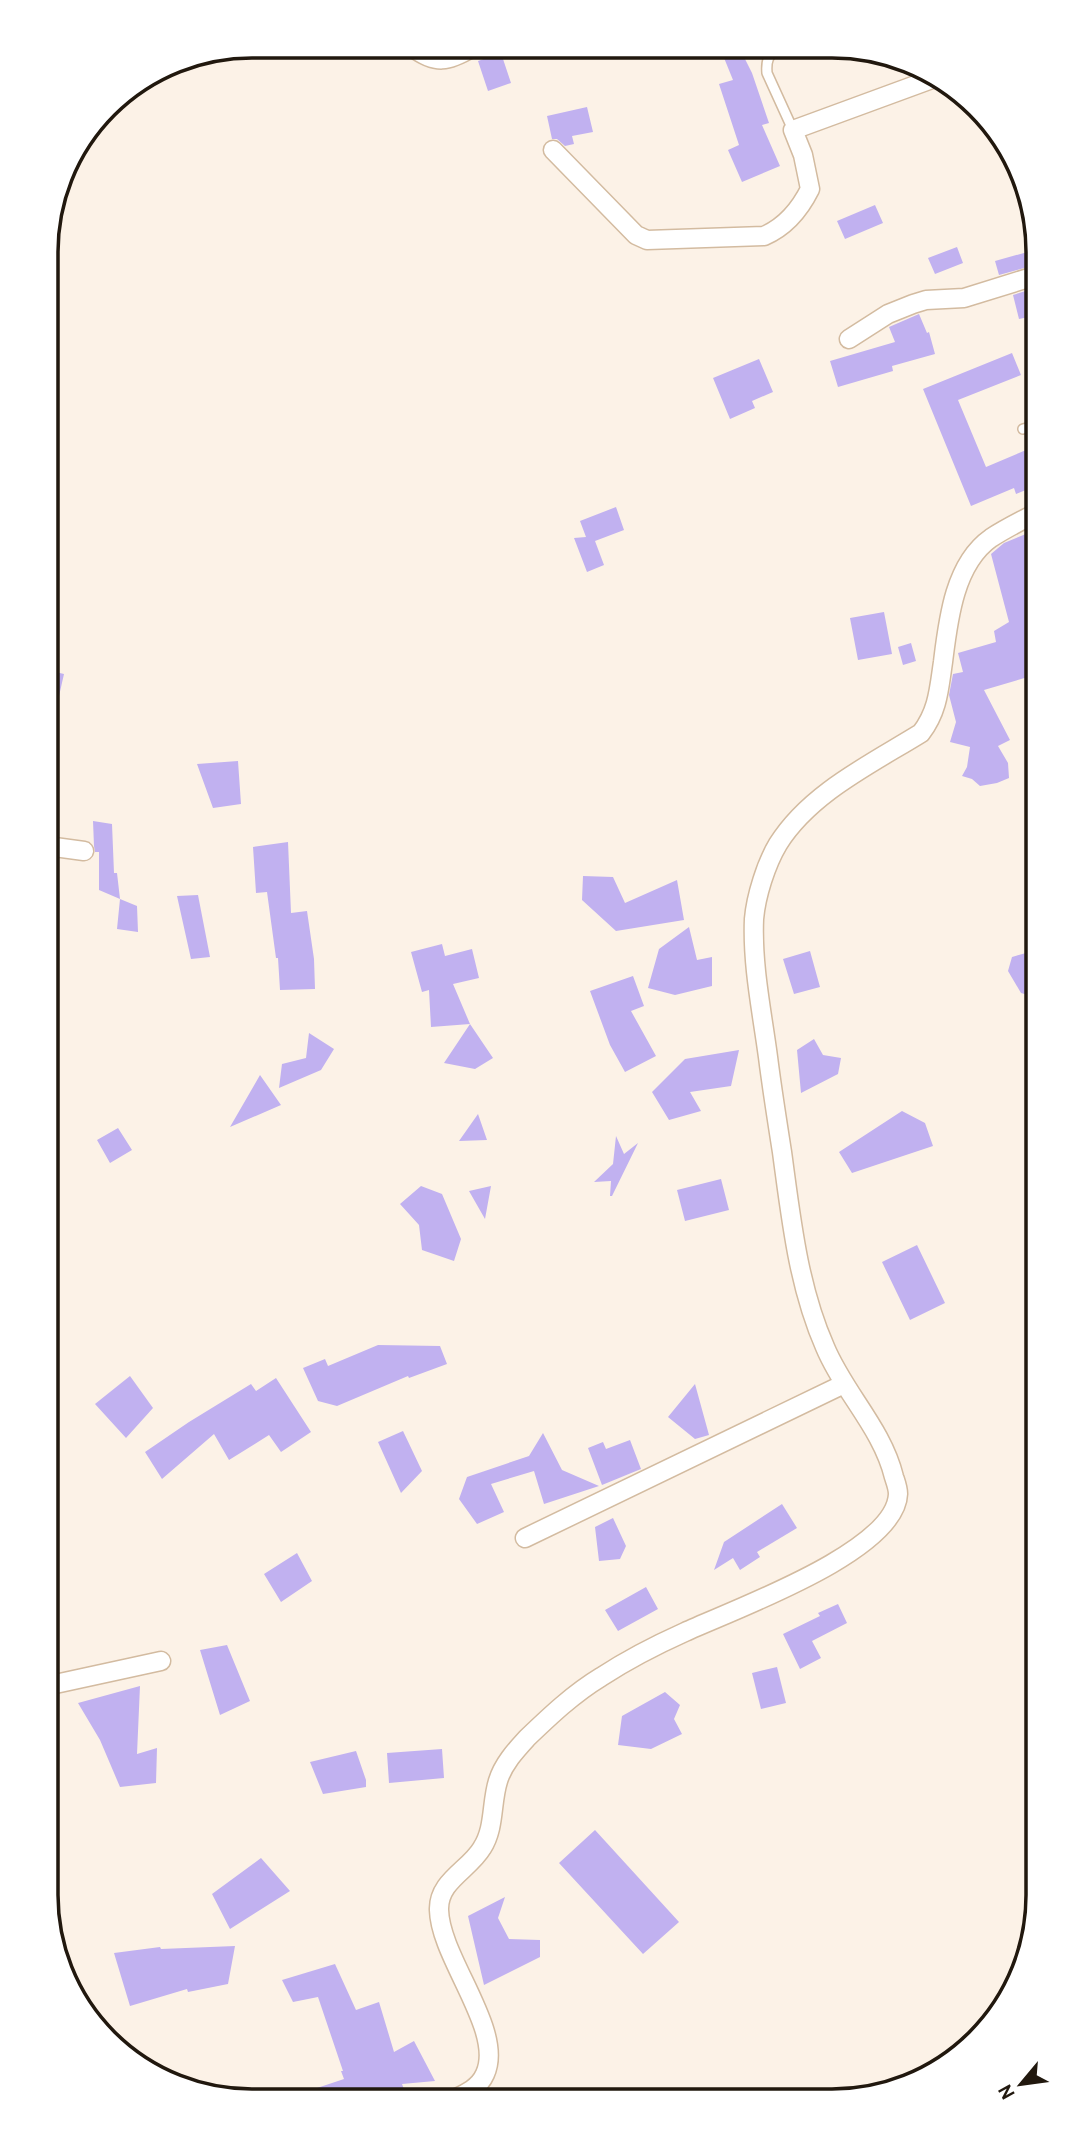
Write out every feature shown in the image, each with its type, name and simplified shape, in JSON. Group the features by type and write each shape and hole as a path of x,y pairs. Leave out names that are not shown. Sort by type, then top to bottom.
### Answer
{"street":[{"path":"432,58 453,58"},
{"path":"553,150 636,234 647,240 764,236 781,226 796,211 810,189 803,155 793,130 925,82"},
{"path":"849,339 888,314 913,304 926,300 964,298 1026,279"},
{"path":"473,2089 484,2077 488,2065 488,2051 483,2026 444,1937 439,1898 446,1886 474,1859 486,1842 498,1781 516,1751 545,1721 600,1677 684,1632 758,1601 863,1544 880,1529 891,1513 898,1495 893,1470 881,1441 824,1345 806,1292 797,1252 759,989 754,950 754,914 776,847 798,819 842,781 921,733 929,722 937,706 953,601 965,571 973,557 991,538 1026,519"},
{"path":"58,848 83,852"},
{"path":"526,1538 845,1384"},
{"path":"58,1683 161,1661"}],"lane":[{"path":"768,58 767,73 793,130"}],"building":[{"path":"503,58 511,83 488,91 478,61"},
{"path":"724,58 744,58 769,123 762,125 780,166 742,182 728,150 739,145 719,84 733,80"},
{"path":"587,107 593,132 572,136 574,144 565,146 557,139 552,139 547,116"},
{"path":"875,205 883,223 845,239 837,221"},
{"path":"957,247 963,263 935,274 928,258"},
{"path":"1026,252 1026,268 999,275 995,261"},
{"path":"1026,291 1026,318 1019,319 1013,295"},
{"path":"919,314 927,333 929,332 935,354 892,366 893,371 838,387 830,361 895,342 889,327"},
{"path":"1012,353 1021,375 958,400 986,467 1026,450 1026,490 1016,494 1014,488 971,506 923,389"},
{"path":"759,359 773,392 752,401 755,408 730,419 713,378"},
{"path":"616,507 624,530 595,541 604,565 587,572 574,538 586,537 580,521"},
{"path":"1026,534 1026,678 984,690 1010,740 998,746 1008,763 1009,778 980,786 972,779 962,776 967,767 970,747 950,742 956,722 949,695 953,674 963,672 958,653 996,642 994,631 1009,622 991,554 1004,543"},
{"path":"884,612 892,654 858,660 850,618"},
{"path":"911,643 916,661 903,665 898,647"},
{"path":"58,673 64,674 58,696"},
{"path":"238,761 241,804 213,808 197,764"},
{"path":"93,821 112,824 114,873 117,873 120,899 99,890 99,852 95,852"},
{"path":"288,842 291,913 307,911 315,989 280,990 278,958 267,892 256,893 253,847"},
{"path":"583,876 613,877 625,903 677,880 684,920 616,931 582,900"},
{"path":"198,895 210,957 191,959 177,896"},
{"path":"120,899 137,906 138,932 117,929"},
{"path":"689,927 697,960 712,957 712,986 675,995 648,988 659,949"},
{"path":"442,944 445,956 472,949 479,978 453,984 470,1024 431,1027 429,990 422,992 411,952"},
{"path":"810,951 820,987 794,994 783,959"},
{"path":"1026,953 1026,994 1021,993 1008,971 1012,957"},
{"path":"633,976 644,1006 631,1011 656,1056 625,1072 610,1045 590,991"},
{"path":"470,1024 493,1058 475,1069 444,1063"},
{"path":"309,1033 334,1049 321,1070 279,1088 282,1064 306,1058"},
{"path":"814,1039 823,1055 841,1058 838,1074 801,1093 797,1050"},
{"path":"739,1050 731,1086 690,1092 701,1111 669,1120 652,1092 685,1059"},
{"path":"260,1075 281,1105 230,1127"},
{"path":"902,1111 925,1123 933,1146 852,1173 839,1152"},
{"path":"478,1114 487,1140 459,1141"},
{"path":"118,1128 132,1150 110,1163 97,1140"},
{"path":"616,1136 624,1154 638,1143 610,1196 611,1181 594,1182 613,1164"},
{"path":"721,1179 729,1210 685,1221 677,1190"},
{"path":"421,1186 442,1194 461,1239 454,1261 422,1250 419,1225 400,1204"},
{"path":"491,1186 485,1219 469,1191"},
{"path":"917,1245 945,1303 910,1320 882,1262"},
{"path":"378,1345 440,1346 447,1364 409,1378 408,1376 337,1406 318,1401 303,1368 325,1359 328,1366"},
{"path":"130,1376 153,1408 126,1438 95,1404"},
{"path":"276,1378 311,1432 281,1452 269,1435 229,1460 214,1434 162,1479 145,1452 251,1384 256,1391"},
{"path":"695,1384 709,1435 695,1439 668,1417"},
{"path":"403,1431 422,1471 401,1493 378,1442"},
{"path":"543,1433 562,1470 599,1486 544,1504 534,1471 491,1484 504,1512 477,1524 459,1499 467,1477 529,1456"},
{"path":"630,1440 641,1469 602,1485 588,1448 603,1442 606,1449"},
{"path":"782,1504 797,1528 757,1552 760,1557 740,1570 733,1558 714,1570 724,1542"},
{"path":"613,1518 626,1546 620,1559 599,1561 595,1527"},
{"path":"297,1553 312,1581 281,1602 264,1574"},
{"path":"646,1587 658,1609 618,1631 605,1610"},
{"path":"838,1604 847,1623 812,1641 821,1658 800,1669 783,1634"},
{"path":"227,1645 250,1701 220,1715 200,1650"},
{"path":"777,1667 786,1703 761,1709 752,1673"},
{"path":"140,1686 137,1754 157,1748 156,1783 120,1787 100,1740 78,1703"},
{"path":"665,1692 680,1705 674,1719 682,1734 651,1749 618,1745 622,1716"},
{"path":"442,1749 444,1778 389,1783 387,1753"},
{"path":"356,1751 366,1787 323,1794 310,1762"},
{"path":"595,1830 679,1922 643,1954 559,1863"},
{"path":"261,1858 290,1891 230,1929 212,1894"},
{"path":"505,1897 498,1918 509,1939 540,1940 540,1957 484,1985 468,1916"},
{"path":"235,1946 228,1984 188,1992 187,1989 130,2006 114,1953 160,1947"},
{"path":"335,1964 356,2010 379,2002 394,2052 414,2041 435,2081 402,2084 404,2089 314,2089 344,2079 343,2071 318,1997 293,2002 282,1980"}]}
